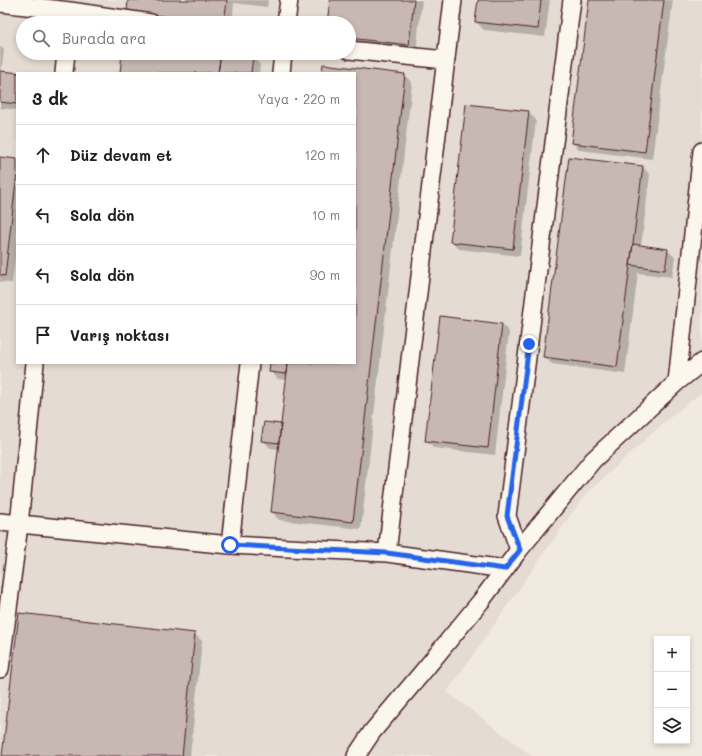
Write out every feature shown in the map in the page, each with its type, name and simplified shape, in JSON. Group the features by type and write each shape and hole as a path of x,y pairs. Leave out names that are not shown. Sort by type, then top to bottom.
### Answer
{"street":[{"path":"287,16 289,0"},
{"path":"387,553 452,0"},
{"path":"520,550 507,516 572,0"},
{"path":"0,3 104,16"},
{"path":"356,51 445,60"},
{"path":"64,72 65,60"},
{"path":"281,72 282,60"},
{"path":"677,382 695,289 702,152"},
{"path":"356,756 372,732 481,601 593,460 677,382 702,362"},
{"path":"0,668 19,525 35,364"},
{"path":"230,545 250,364"},
{"path":"0,522 230,545 387,553 505,569"}],"shaded area":[{"path":"0,0 702,0 702,392 663,423 584,496 447,692 532,756 0,756"}],"building":[{"path":"128,0 227,0 225,16 162,16 127,12"},
{"path":"330,0 414,0 409,45 356,39 356,16 328,16"},
{"path":"478,0 541,0 538,29 475,22"},
{"path":"589,0 664,0 645,152 571,143"},
{"path":"121,60 220,60 218,72 120,72"},
{"path":"220,60 253,60 251,72 218,72"},
{"path":"323,64 405,74 353,522 271,512 288,364 356,364 356,72 322,72"},
{"path":"0,71 16,73 16,104 0,102"},
{"path":"466,104 529,111 513,249 450,242"},
{"path":"0,157 16,159 16,182 5,276 0,275"},
{"path":"569,157 643,166 617,367 543,357"},
{"path":"633,244 668,249 665,270 630,265"},
{"path":"440,316 502,324 488,448 425,441"},
{"path":"270,364 288,364 287,374 269,372"},
{"path":"264,422 281,424 279,443 261,441"},
{"path":"19,613 195,633 182,756 2,756"}],"route":[{"path":"230,545 387,553 505,569 520,550 507,516 529,344"}]}
